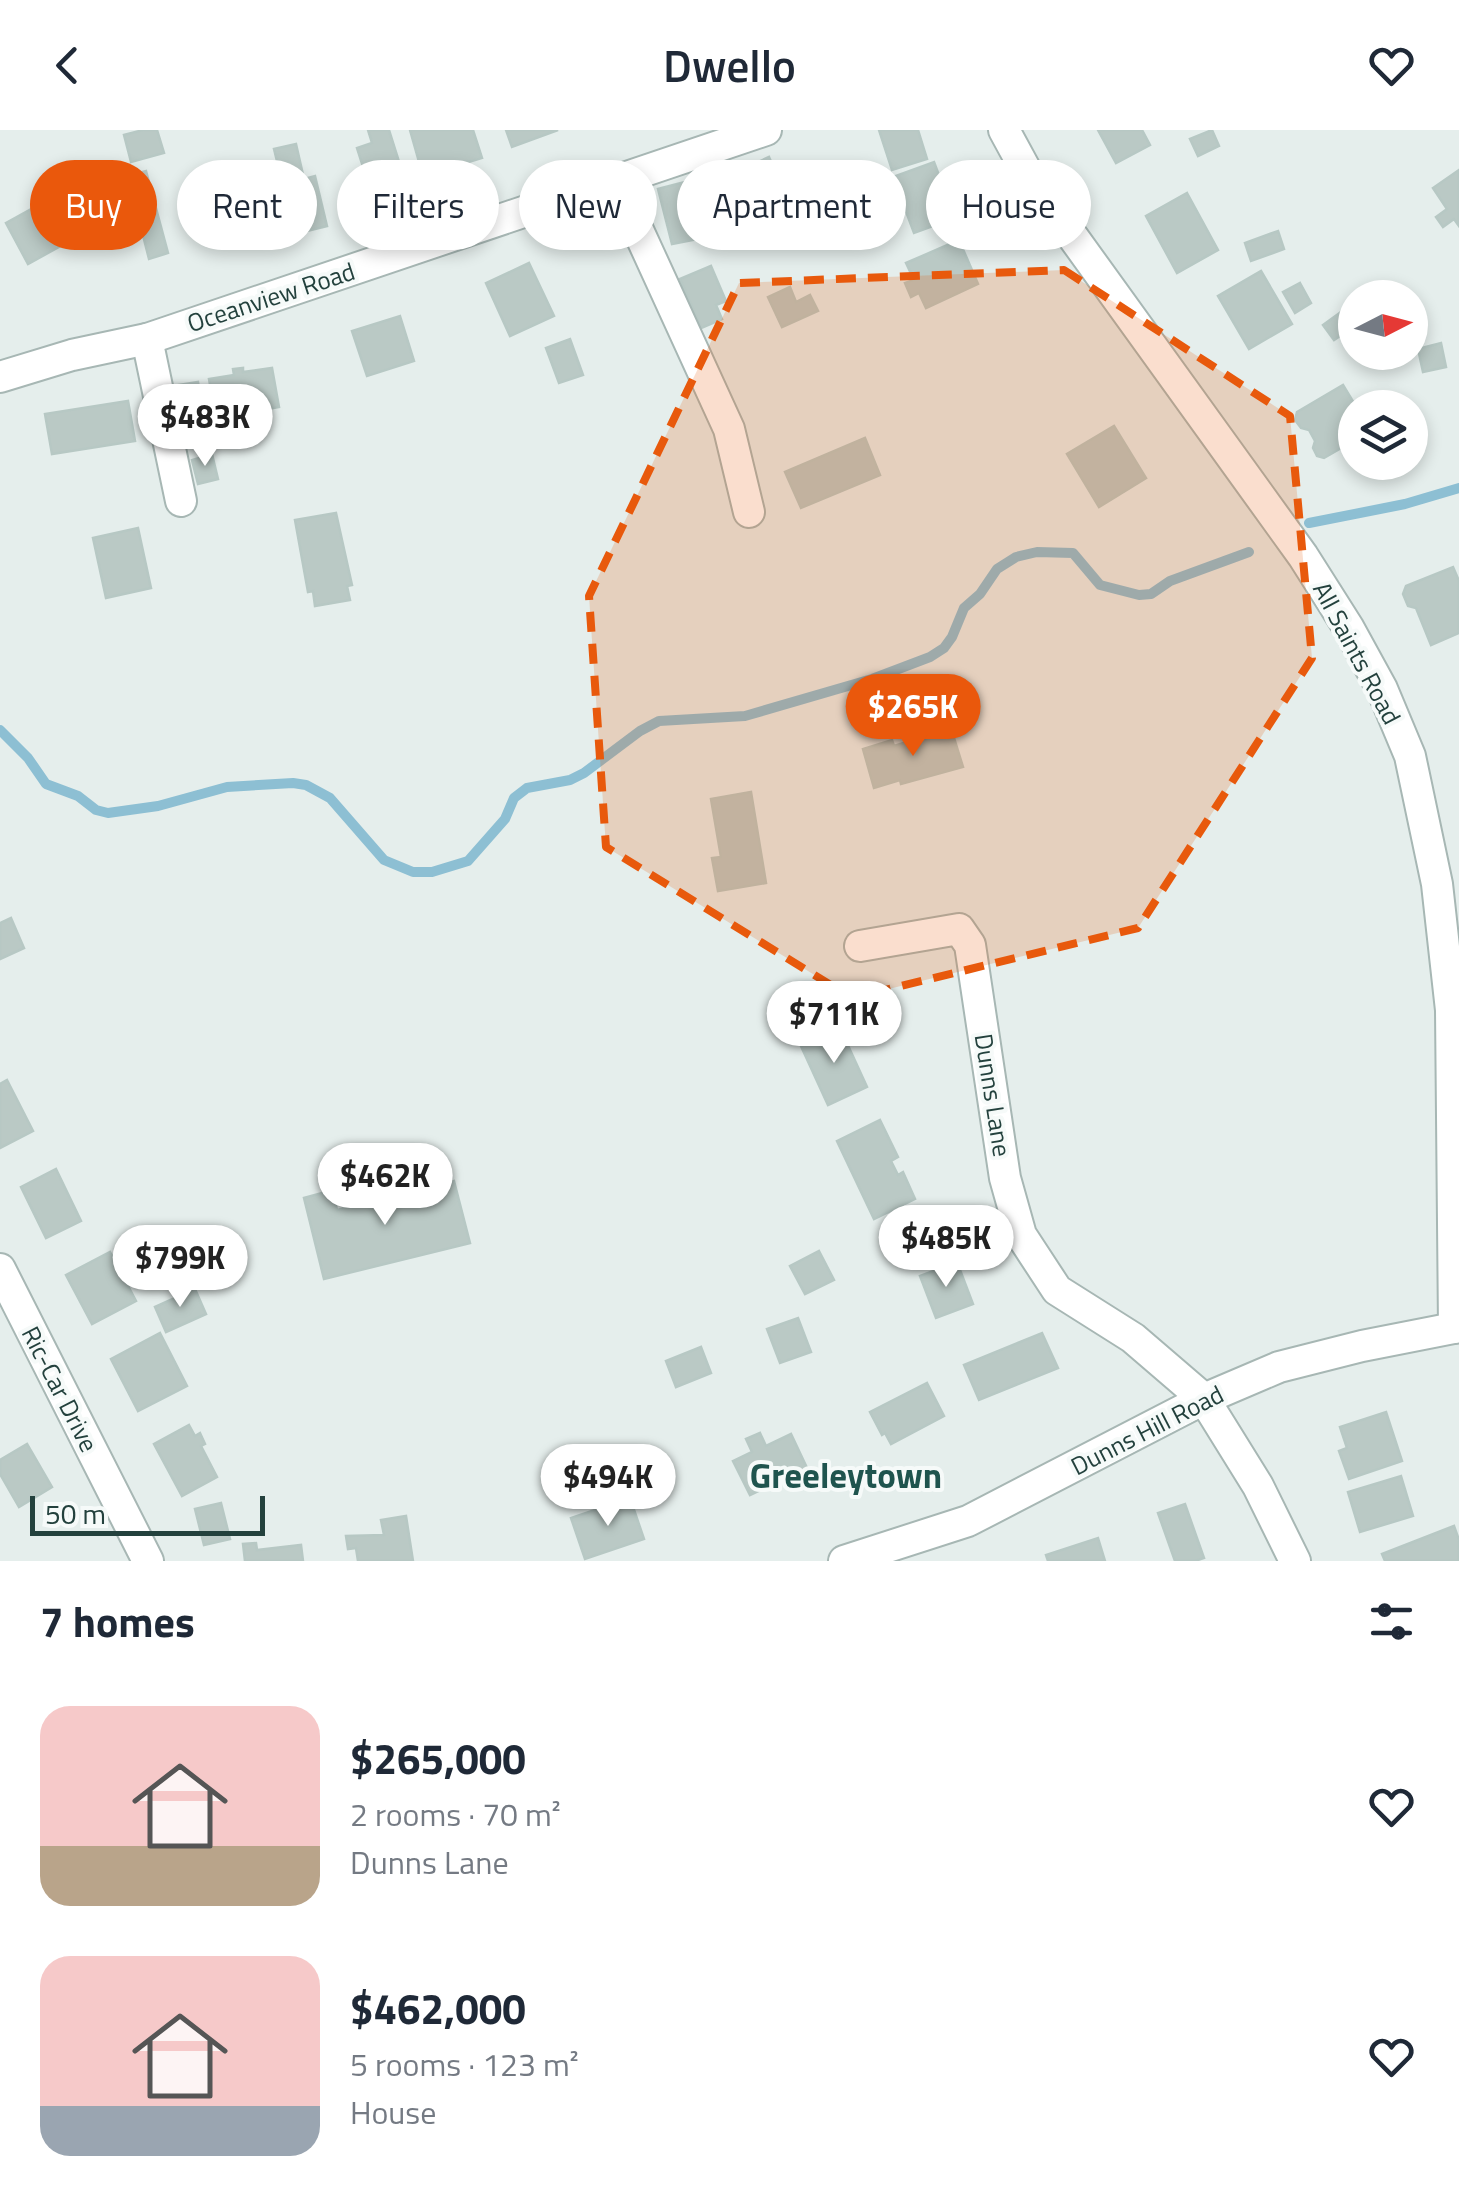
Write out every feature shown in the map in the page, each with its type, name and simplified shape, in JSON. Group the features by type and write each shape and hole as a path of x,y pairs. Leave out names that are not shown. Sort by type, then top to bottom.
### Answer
{"street":[{"name":"Oceanview Road","path":"657,168 766,130"},
{"name":"All Saints Road","path":"1004,130 1028,176 1304,556 1382,689 1410,756 1437,884 1451,1010 1456,1327"},
{"name":"Oceanview Road","path":"0,377 72,355 147,339 519,214"},
{"path":"647,250 729,429 750,512"},
{"path":"147,339 181,501"},
{"name":"Dunns Lane","path":"860,946 959,929 970,945 1006,1178 1021,1235 1057,1290 1133,1338 1204,1399"},
{"name":"Ric-Car Drive","path":"0,1269 148,1561"},
{"name":"Dunns Hill Road","path":"844,1561 968,1521 1204,1399 1279,1367 1456,1327"},
{"path":"1204,1399 1258,1486 1295,1561"}],"highlighted area":[{"path":"1064,270 1290,416 1312,658 1138,928 852,998 606,847 589,596 739,283"}],"building":[{"path":"157,130 164,153 130,160 124,135"},
{"path":"368,130 389,130 398,160 361,160 357,148 372,143"},
{"path":"410,130 473,130 482,158 475,160 418,160"},
{"path":"506,130 558,130 512,147"},
{"path":"879,130 918,130 927,159 906,166 906,160 889,160"},
{"path":"1098,130 1142,130 1150,145 1116,163"},
{"path":"1212,130 1219,146 1198,156 1190,139"},
{"path":"296,144 300,160 277,160 274,149"},
{"path":"926,165 926,229 914,233 906,212 906,172"},
{"path":"1459,170 1459,226 1454,219 1443,227 1436,217 1447,209 1433,188"},
{"path":"317,184 327,226 317,228"},
{"path":"677,184 677,243 672,244 658,189"},
{"path":"1187,193 1218,250 1177,273 1146,216"},
{"path":"30,210 30,250 53,250 28,264 6,223"},
{"path":"157,212 168,253 149,259 147,250 157,250"},
{"path":"1278,231 1284,249 1251,261 1245,243"},
{"path":"936,250 963,250 978,284 926,308 919,293 911,297 905,283 914,280 906,263"},
{"path":"529,263 554,316 510,336 486,283"},
{"path":"711,266 726,301 716,305 722,319 701,328 680,279"},
{"path":"1261,271 1292,324 1249,349 1218,296"},
{"path":"1300,283 1311,303 1295,313 1283,292"},
{"path":"790,287 796,302 810,295 818,311 782,327 768,297"},
{"path":"1338,314 1338,337 1334,340 1323,325"},
{"path":"400,316 414,361 367,376 352,331"},
{"path":"570,339 583,375 559,383 546,348"},
{"path":"1441,343 1446,367 1423,372 1428,370 1428,346"},
{"path":"243,368 243,372 272,368 279,407 216,418 209,379 234,375 233,369"},
{"path":"198,382 204,419 173,425 166,387"},
{"path":"1343,385 1346,390 1338,390 1338,450 1324,458 1317,456 1309,430 1301,428 1295,420 1297,412"},
{"path":"128,401 135,441 52,454 45,414"},
{"path":"1114,426 1146,478 1099,507 1067,454"},
{"path":"865,438 880,475 801,508 785,472"},
{"path":"212,454 218,479 198,484 192,460"},
{"path":"336,513 352,585 347,586 350,600 315,606 313,591 308,592 295,520"},
{"path":"138,528 151,588 106,598 93,538"},
{"path":"1453,567 1459,581 1459,633 1431,645 1416,608 1408,606 1403,594 1406,586"},
{"path":"951,728 963,767 874,788 863,749 892,740 894,746"},
{"path":"751,792 766,883 718,891 712,858 721,857 711,799"},
{"path":"11,918 24,948 0,959 0,923"},
{"path":"840,1028 867,1087 828,1105 801,1046"},
{"path":"7,1080 33,1131 0,1148 0,1084"},
{"path":"880,1120 898,1157 891,1161 898,1175 903,1172 915,1199 874,1219 837,1141"},
{"path":"56,1169 81,1221 46,1238 21,1187"},
{"path":"454,1181 470,1243 324,1279 304,1198 333,1190 337,1210"},
{"path":"819,1251 834,1280 805,1294 790,1266"},
{"path":"110,1252 136,1301 92,1324 66,1275"},
{"path":"957,1262 973,1304 936,1318 920,1276"},
{"path":"195,1289 206,1314 166,1332 155,1307"},
{"path":"798,1318 811,1352 780,1363 767,1329"},
{"path":"160,1333 187,1386 138,1411 111,1359"},
{"path":"1042,1333 1058,1368 979,1400 964,1365"},
{"path":"701,1347 711,1373 676,1387 666,1361"},
{"path":"927,1383 944,1416 891,1444 870,1412"},
{"path":"1386,1412 1402,1461 1349,1479 1339,1451 1347,1448 1340,1427"},
{"path":"189,1425 195,1436 200,1433 205,1444 201,1446 217,1477 182,1496 154,1444"},
{"path":"760,1433 766,1446 791,1434 807,1468 750,1495 733,1461 752,1452 746,1439"},
{"path":"27,1444 52,1487 19,1507 0,1474 0,1460"},
{"path":"1401,1476 1413,1516 1360,1532 1348,1492"},
{"path":"630,1498 644,1539 585,1559 571,1518"},
{"path":"221,1503 230,1539 204,1545 195,1509"},
{"path":"1185,1504 1204,1558 1175,1561 1158,1513"},
{"path":"406,1516 413,1561 358,1561 356,1548 348,1549 346,1536 384,1535 381,1520"},
{"path":"1454,1526 1459,1561 1385,1561 1382,1554"},
{"path":"1098,1538 1105,1561 1048,1561 1046,1555"},
{"path":"256,1543 257,1550 301,1545 303,1561 245,1561 243,1544"}],"waterway":[{"path":"1309,523 1405,504 1459,488"},
{"path":"0,730 28,758 46,784 78,796 96,810 108,813 158,806 227,787 306,785 330,798 384,860 413,872 432,872 468,861 505,819 514,798 527,788 570,780 584,773 659,721 745,716 872,679 930,657 944,648 964,608 980,594 997,569 1016,557 1037,552 1073,553 1100,585 1139,595 1151,594 1170,581 1249,552"}],"district":[{"name":"Greeleytown","path":"846,1476"}]}
